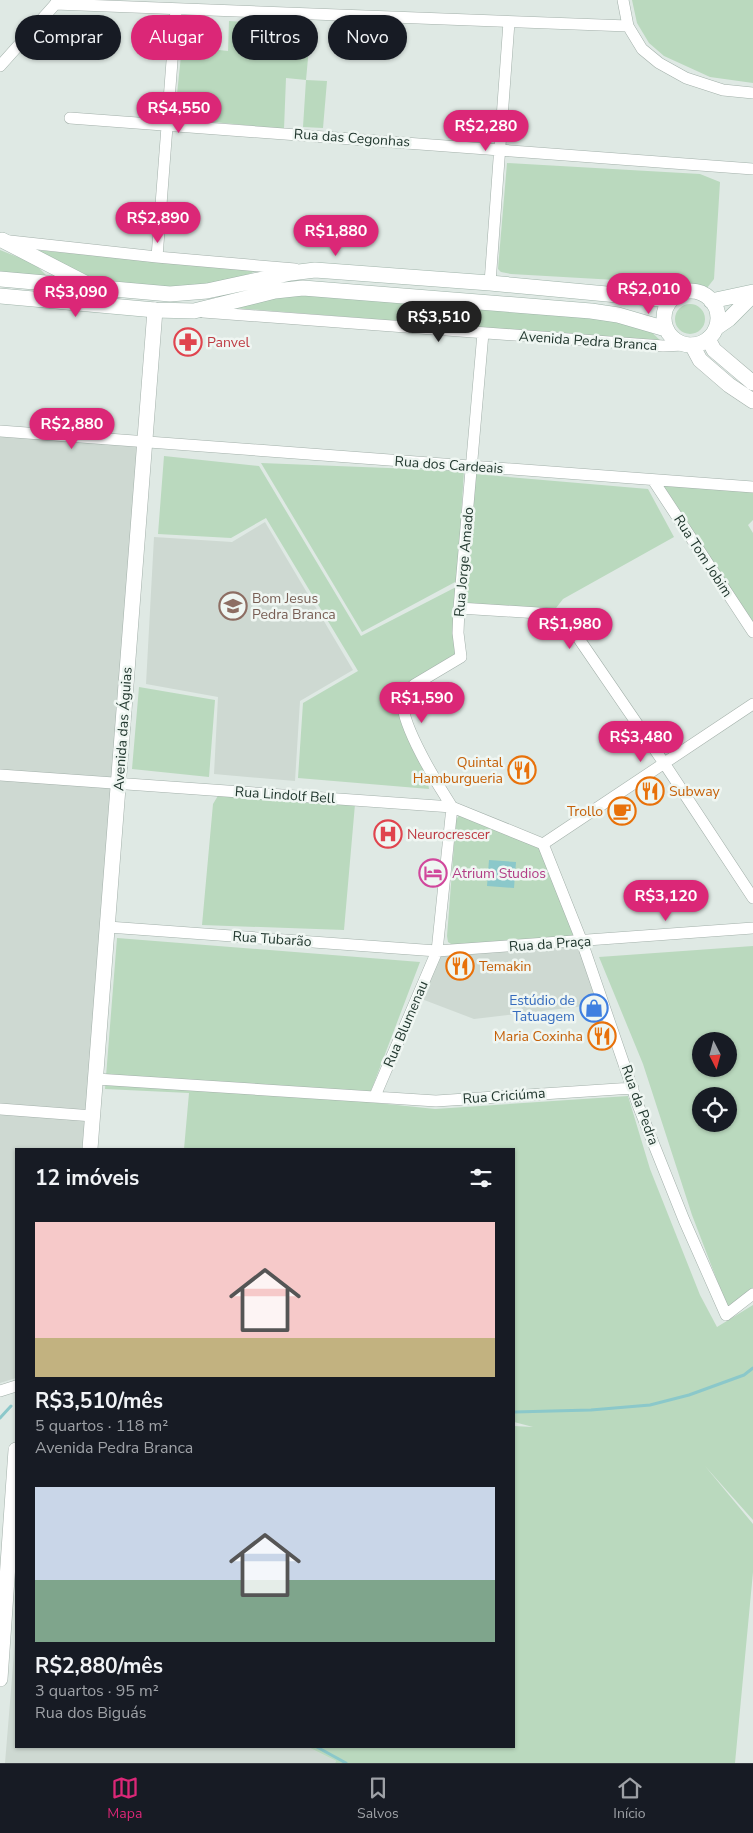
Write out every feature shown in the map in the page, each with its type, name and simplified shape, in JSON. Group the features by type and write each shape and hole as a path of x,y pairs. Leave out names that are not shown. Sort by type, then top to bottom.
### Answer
{"main road":[{"path":"1,240 96,288"},
{"path":"0,279 154,294 207,291 291,273 315,270 490,283 671,300"},
{"name":"Avenida Pedra Branca","path":"0,296 155,310 194,311 275,291 303,288 591,311 618,315 666,329"},
{"path":"753,384 714,350 712,333 717,314 711,301 699,293 691,292 684,292 671,300 664,314 666,329 670,336 688,345 700,360 735,389 753,401"},
{"path":"711,301 753,293"},
{"path":"688,345 712,333 729,319 753,293"},
{"name":"Avenida das Águias","path":"90,1148 155,310"},
{"path":"0,1679 15,1464"}],"street":[{"path":"623,0 628,26 642,49 659,63 686,78 723,90 753,93"},
{"path":"0,66 57,2 176,9 628,26"},
{"path":"157,258 176,9"},
{"path":"490,283 509,22"},
{"name":"Rua das Cegonhas","path":"70,118 753,169"},
{"path":"1,240 157,258 315,270"},
{"name":"Avenida Pedra Branca","path":"194,311 663,346 688,345"},
{"name":"Rua Jorge Amado","path":"452,807 429,770 411,730 403,708 403,701 408,690 414,685 461,657 458,633 459,608 473,467 483,333"},
{"name":"Rua dos Cardeais","path":"0,431 753,487"},
{"name":"Rua Tom Jobim","path":"653,480 753,632"},
{"path":"459,608 554,614 566,620 664,763 753,898"},
{"path":"452,807 543,844 753,704"},
{"name":"Rua Lindolf Bell","path":"0,774 452,807"},
{"name":"Rua Blumenau","path":"375,1096 437,951 452,807"},
{"name":"Rua da Pedra","path":"543,844 582,942 632,1088 684,1220 726,1315 753,1294"},
{"name":"Rua Tubarão","path":"108,927 437,951"},
{"name":"Rua da Praça","path":"437,951 582,942 753,928"},
{"name":"Rua Criciúma","path":"96,1079 436,1101 632,1088"},
{"path":"0,1109 93,1116"},
{"path":"0,1391 15,1386"}],"shaded area":[{"path":"0,436 140,447 84,1148 15,1148 15,1378 0,1383"},
{"name":"Bom Jesus Pedra Branca","path":"265,522 353,670 300,701 295,781 214,774 218,697 146,684 154,537 232,542"},
{"path":"581,944 602,1004 474,1019 419,998 438,953"},
{"path":"15,1641 15,1748 310,1748 336,1761 335,1763 5,1763"}],"green space":[{"path":"632,0 753,0 753,83 710,77 664,56 649,43 637,23"},
{"path":"229,21 232,21 232,60 308,60 306,80 286,78 284,129 183,119 177,115 176,104 181,60 222,60 222,50 228,51"},
{"path":"306,80 327,81 323,128 303,127"},
{"path":"507,163 700,174 720,182 714,279 707,288 501,272 498,269"},
{"path":"0,250 35,264 46,275 0,273"},
{"path":"35,250 259,270 235,279 201,286 166,289 91,280"},
{"path":"304,294 613,319 646,327 662,342 234,308 274,298"},
{"path":"690,304 701,308 705,319 701,330 690,334 679,330 675,319 679,308"},
{"path":"164,456 259,466 361,636 458,586 458,656 402,693 426,770 429,789 298,778 303,703 358,671 266,518 231,538 158,534"},
{"path":"261,463 464,471 457,581 362,632"},
{"path":"474,474 648,489 674,537 563,599 553,612 461,606"},
{"path":"663,485 753,492 753,520 748,525 753,533 753,623"},
{"path":"139,687 215,700 209,777 132,769"},
{"path":"219,794 355,804 344,930 202,925 213,804"},
{"path":"459,815 539,848 577,937 454,946 448,942 456,820"},
{"path":"117,938 420,962 368,1102 435,1109 628,1096 650,1169 700,1295 717,1327 753,1305 753,1520 705,1466 753,1524 753,1572 735,1763 335,1763 336,1761 310,1748 515,1748 515,1426 533,1427 515,1422 515,1148 184,1148 189,1093 105,1089"},
{"path":"753,946 753,1289 728,1309 692,1215 643,1064 599,957"}],"water":[{"path":"489,860 516,862 514,888 487,886"}],"waterway":[{"path":"515,1412 591,1410 650,1405 689,1395 744,1375 753,1368"},
{"path":"0,1418 11,1406"},
{"path":"319,1748 346,1763"}],"place":[{"name":"Panvel","path":"188,342"},
{"name":"Bom Jesus Pedra Branca","path":"233,606"},
{"name":"Quintal Hamburgueria","path":"522,770"},
{"name":"Subway","path":"650,791"},
{"name":"Trollo","path":"622,811"},
{"name":"Neurocrescer","path":"388,834"},
{"name":"Atrium Studios","path":"433,873"},
{"name":"Temakin","path":"460,966"},
{"name":"Estúdio de Tatuagem","path":"594,1008"},
{"name":"Maria Coxinha","path":"602,1036"}]}
